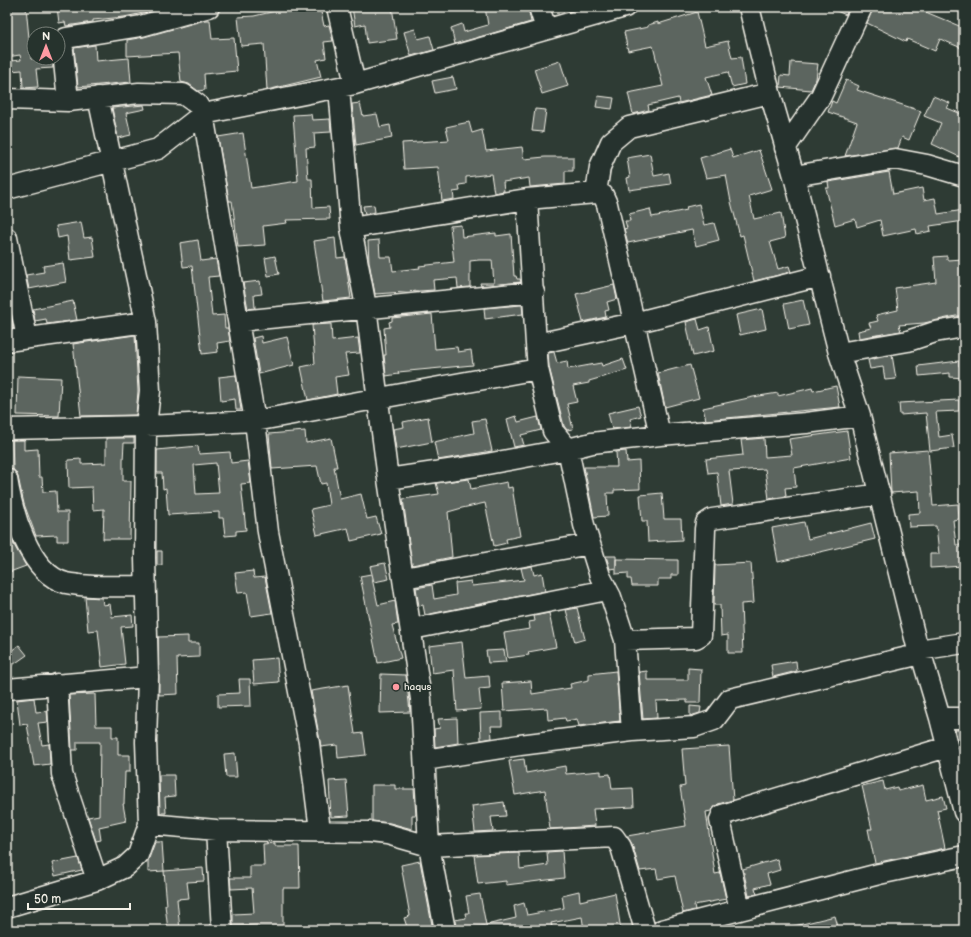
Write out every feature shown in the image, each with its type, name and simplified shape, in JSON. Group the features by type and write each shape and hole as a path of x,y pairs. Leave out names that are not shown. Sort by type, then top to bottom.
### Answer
{"street":[{"path":"68,101 62,41 66,38 141,26 209,7"},
{"path":"337,7 347,86 352,228 366,307 388,480 412,629 421,699 429,846 445,930"},
{"path":"539,7 546,29"},
{"path":"7,189 158,149 203,114 347,86 625,7"},
{"path":"749,7 770,93 794,176 839,353 860,416 920,652 940,718 964,812"},
{"path":"785,148 821,96 862,7"},
{"path":"7,99 68,101 139,93 183,94 197,104 203,114 239,321 246,374 256,421 268,532 309,743 320,830"},
{"path":"596,193 600,167 610,142 629,127 770,93"},
{"path":"7,907 97,880 125,868 138,856 149,824 146,742 148,677 145,586 146,426 150,391 146,322 98,97"},
{"path":"794,176 895,159 927,165 964,176"},
{"path":"352,228 526,199 596,193 603,195 607,204 660,435"},
{"path":"526,199 534,292 538,369 553,431 568,449 584,525 600,576 611,597 626,640 632,731"},
{"path":"7,238 27,338"},
{"path":"536,344 634,323 820,276"},
{"path":"239,321 366,307 534,292"},
{"path":"7,342 146,322"},
{"path":"839,353 908,341 935,332 964,327"},
{"path":"7,429 146,426 256,421 538,369"},
{"path":"388,480 568,449 592,442 806,423 860,416"},
{"path":"7,479 16,515 28,546 39,565 52,577 65,582 90,586 145,586"},
{"path":"626,640 696,638 701,635 704,529 706,523 712,519 880,494"},
{"path":"404,578 590,544"},
{"path":"412,629 607,590"},
{"path":"425,760 520,745 632,731 694,727 708,723 718,715 730,699 920,652 964,643"},
{"path":"7,688 148,677"},
{"path":"57,684 62,774 97,880"},
{"path":"940,718 964,718"},
{"path":"740,910 720,820 722,815 947,747"},
{"path":"149,824 216,830 320,830 387,834 429,846 614,837 619,841 645,930"},
{"path":"216,830 222,930"},
{"path":"662,930 879,874 964,856"}],"building":[{"path":"9,7 26,7 28,26 26,26 26,66 53,66 53,68 36,69 38,87 23,88 22,70 11,71 10,61 21,60 20,55 7,57 7,21 10,21"},
{"path":"57,7 148,7 148,12 124,17 93,20 93,22 66,26 65,22 59,23"},
{"path":"293,7 320,7 324,26 329,25 333,41 324,42 326,58 317,60 321,77 267,90 264,44 241,46 238,17 254,16"},
{"path":"352,7 392,7 397,39 367,43 365,24 355,26"},
{"path":"485,7 528,7 531,22 455,44 451,28 462,24 464,32 488,25"},
{"path":"827,7 849,7 846,15"},
{"path":"873,7 923,7 921,10 964,28 964,49 940,39 935,51 907,39 906,42 867,23"},
{"path":"697,12 705,46 728,41 732,58 741,57 745,84 732,87 728,72 706,77 712,95 679,103 678,98 648,105 649,110 633,114 628,93 663,86 653,46 628,51 624,32 648,27 648,25 658,22 658,24"},
{"path":"205,20 210,20 212,39 234,38 237,71 204,74 205,90 198,91 189,84 181,82 178,53 127,56 127,40 144,37"},
{"path":"415,29 418,39 430,36 434,50 411,56 404,32"},
{"path":"95,45 96,61 129,58 131,82 78,87 74,48"},
{"path":"560,61 568,86 542,94 534,69"},
{"path":"791,62 818,64 816,79 811,90 780,87 781,75 790,76"},
{"path":"453,77 456,89 435,93 432,81"},
{"path":"846,80 859,86 857,90 921,111 909,140 902,137 898,148 845,156 857,122 828,112 832,101 836,103"},
{"path":"598,96 614,98 612,109 596,107"},
{"path":"933,96 950,103 947,108 964,115 964,159 932,144 941,123 924,116"},
{"path":"360,103 363,116 377,114 380,127 390,125 392,138 356,145 352,104"},
{"path":"144,105 145,109 126,113 131,135 118,138 112,108"},
{"path":"535,109 546,110 543,132 532,131"},
{"path":"311,114 312,120 330,119 331,132 314,133 315,147 306,148 308,179 312,179 313,208 329,207 330,219 286,220 287,223 263,226 265,245 238,247 232,201 229,201 218,137 243,133 251,188 298,181 293,115"},
{"path":"469,122 472,133 482,130 486,151 522,147 524,159 573,157 573,171 565,171 565,184 530,187 529,178 503,182 504,191 494,193 491,174 466,177 466,184 459,185 460,191 453,192 454,199 442,201 438,167 404,169 402,143 449,140 446,127"},
{"path":"730,149 733,158 759,150 772,189 749,196 754,219 781,213 785,238 770,242 778,269 789,266 791,272 754,281 743,235 740,236 731,202 726,175 706,178 700,158"},
{"path":"650,154 654,176 669,173 671,184 629,190 627,178 630,177 627,158"},
{"path":"889,172 893,194 922,188 924,200 935,198 938,214 964,210 964,221 930,226 931,231 917,234 916,229 883,236 880,220 857,227 855,219 835,225 826,188 829,188 828,182"},
{"path":"699,204 704,225 714,223 719,240 696,246 692,230 628,243 624,229 627,228 625,221 630,221 629,214 650,209 652,217 687,210 686,207"},
{"path":"374,205 375,212 365,214 363,206"},
{"path":"81,222 84,238 92,237 95,257 70,260 67,236 58,238 56,226"},
{"path":"461,225 462,237 496,233 496,236 511,234 514,276 516,276 517,279 520,279 521,282 481,286 480,283 494,283 492,260 479,260 470,261 470,287 458,288 457,278 433,280 434,290 375,294 369,262 368,241 379,240 380,257 391,257 393,271 420,268 419,266 454,262 450,226"},
{"path":"335,238 337,258 345,257 351,298 323,301 314,241"},
{"path":"198,240 201,261 216,259 219,276 208,277 212,316 224,315 225,328 228,328 230,341 217,343 218,352 202,354 192,266 183,267 180,243"},
{"path":"275,256 279,274 268,276 265,258"},
{"path":"947,256 947,260 964,259 964,316 956,316 924,323 899,325 901,331 859,338 858,331 871,328 869,323 878,321 876,315 898,310 895,288 936,282 934,257"},
{"path":"63,263 66,282 29,289 26,275 44,272 43,266"},
{"path":"260,281 262,294 254,295 255,308 248,309 243,283"},
{"path":"614,285 617,299 607,302 609,310 605,311 606,317 583,322 576,294"},
{"path":"7,297 13,329 7,329"},
{"path":"803,300 809,325 789,329 784,304"},
{"path":"73,301 77,320 47,324 46,319 35,321 33,309"},
{"path":"522,305 523,314 485,319 484,308"},
{"path":"762,309 766,329 740,335 736,315"},
{"path":"432,314 435,349 457,347 458,352 471,350 473,365 398,372 399,374 386,376 384,328 390,327 389,322 392,321 392,318"},
{"path":"697,319 700,330 709,327 714,351 693,356 686,322"},
{"path":"331,324 332,341 358,338 360,353 345,354 349,375 335,377 337,394 308,400 301,367 315,364 312,325"},
{"path":"135,335 138,391 136,415 81,416 73,344"},
{"path":"261,336 262,343 287,337 294,365 259,374 253,338"},
{"path":"554,352 557,363 567,361 568,369 601,363 602,366 623,359 627,370 589,381 589,383 573,386 577,402 567,404 573,429 567,430 564,426 549,367 548,353"},
{"path":"892,355 896,379 885,380 883,367 870,369 868,360"},
{"path":"959,361 959,366 964,366 964,378 950,377 950,373 919,376 918,366"},
{"path":"690,365 699,398 665,407 658,373"},
{"path":"236,375 241,410 236,410 235,399 221,401 219,377"},
{"path":"18,376 61,378 59,416 17,415"},
{"path":"836,386 840,407 706,420 703,408 753,397 778,393 778,396 812,388 813,391"},
{"path":"959,400 959,411 936,412 939,437 952,435 954,448 930,451 926,413 900,415 899,403"},
{"path":"638,406 641,416 630,419 632,427 612,429 608,413"},
{"path":"516,416 518,422 538,417 541,430 521,435 524,445 514,447 507,419"},
{"path":"428,417 432,442 396,449 393,429 404,427 403,422"},
{"path":"485,419 492,451 438,460 434,442 474,433 472,421"},
{"path":"305,431 306,443 331,438 337,467 334,467 340,499 361,494 367,519 376,517 381,534 351,541 348,528 317,535 311,509 329,505 326,483 321,484 317,466 272,469 269,434"},
{"path":"847,431 851,458 794,468 796,487 785,488 786,496 769,499 765,469 729,471 733,504 721,506 717,472 708,473 706,459 743,455 741,440 764,438 765,457 792,455 789,439"},
{"path":"106,438 134,438 134,443 124,443 123,460 123,481 131,481 130,539 103,539 104,509 93,510 92,487 69,488 68,460 81,459 81,464 106,463"},
{"path":"12,440 24,440 24,450 38,449 39,477 42,477 43,492 56,491 57,512 68,512 68,541 57,541 57,535 36,536 24,504 18,477 13,469"},
{"path":"198,446 199,454 230,452 231,463 248,461 251,483 241,484 246,530 236,531 236,535 225,536 223,518 219,518 219,512 168,515 166,488 163,489 162,473 157,473 157,450","holes":["216,463 219,493 196,494 194,465"]},
{"path":"928,450 933,506 958,504 959,519 953,520 956,545 964,545 964,566 930,568 930,554 939,554 936,526 909,527 908,514 920,513 919,491 891,493 889,453"},
{"path":"626,451 627,462 639,461 640,489 614,490 614,493 607,493 608,516 594,517 584,467 617,467 616,452"},
{"path":"469,479 471,489 507,482 508,488 512,487 520,536 506,539 507,543 494,546 485,503 462,508 448,512 452,557 412,565 403,499 439,494 436,483"},
{"path":"662,493 664,519 681,519 682,540 648,542 647,521 642,521 640,495"},
{"path":"804,522 808,539 871,523 875,539 778,562 772,528"},
{"path":"7,527 14,545 26,566 7,573"},
{"path":"157,551 162,551 162,565 157,565"},
{"path":"606,556 616,556 616,568 610,569"},
{"path":"616,559 678,560 678,575 671,575 671,579 658,579 658,586 632,586 631,579 628,579 628,573 616,574"},
{"path":"385,563 389,579 374,582 370,566"},
{"path":"751,563 754,603 741,604 743,653 728,653 728,635 721,636 720,605 714,605 715,565"},
{"path":"532,566 534,575 542,573 545,591 425,615 423,605 419,606 416,588 432,585 434,599 456,595 455,583 471,581 472,586 524,580 521,568"},
{"path":"253,571 254,578 265,577 272,613 251,616 247,592 238,593 235,573"},
{"path":"371,574 378,605 395,601 398,624 392,625 401,658 378,663 360,576"},
{"path":"85,597 102,598 103,605 110,604 112,617 132,615 133,626 121,627 125,664 102,667 98,630 88,631"},
{"path":"577,608 585,639 575,642 566,610"},
{"path":"549,613 556,647 528,652 529,655 508,658 504,633 530,629 529,622 535,621 534,616"},
{"path":"188,636 188,643 199,643 199,657 177,658 178,694 159,695 158,637"},
{"path":"462,642 466,678 489,676 490,688 479,689 481,709 457,711 454,670 432,673 429,646"},
{"path":"19,645 27,655 7,669 7,654"},
{"path":"504,650 506,662 488,663 486,651"},
{"path":"277,658 279,682 254,684 252,660"},
{"path":"796,661 797,671 773,677 771,665"},
{"path":"688,668 701,669 700,703 687,703 687,700 656,701 657,718 643,719 639,672 647,671 647,680 688,680"},
{"path":"616,671 620,721 579,726 577,719 566,721 565,718 548,720 547,708 504,711 502,683 531,681 532,694 571,688 570,684 589,680 589,674"},
{"name":"haqus","path":"381,674 406,675 410,712 380,713"},
{"path":"239,679 250,679 251,706 218,707 218,694 240,693"},
{"path":"348,685 355,734 363,733 366,755 338,758 337,745 321,747 311,691"},
{"path":"95,694 96,726 112,726 112,737 118,737 118,755 130,755 130,772 125,772 123,804 126,821 99,827 101,840 96,841 88,817 99,815 100,742 77,742 77,750 72,750 69,695"},
{"path":"34,698 36,712 47,711 48,722 38,723 42,745 49,744 50,764 34,766 27,724 20,725 17,700"},
{"path":"690,706 701,707 700,713 690,716"},
{"path":"502,712 502,726 491,726 492,738 481,740 480,713"},
{"path":"457,718 458,743 435,747 434,729 440,728 438,719"},
{"path":"955,730 964,730 964,744 959,745"},
{"path":"729,746 733,800 718,804 711,811 706,812 715,874 720,873 726,899 694,905 695,910 683,913 675,876 658,879 656,869 640,871 632,844 627,836 686,826 680,787 685,786 682,749"},
{"path":"235,753 237,777 226,777 224,754"},
{"path":"524,759 526,773 565,766 566,774 601,771 601,775 610,774 612,789 633,788 634,807 593,809 595,826 550,829 545,790 515,795 509,761"},
{"path":"159,775 174,775 175,796 165,797 166,813 160,813"},
{"path":"346,780 349,816 331,817 329,781"},
{"path":"883,781 885,790 897,787 898,791 923,785 926,800 943,796 946,808 937,810 945,848 875,863 868,829 872,829 862,786"},
{"path":"372,785 395,785 395,789 414,789 416,815 412,815 412,829 390,823 372,821"},
{"path":"504,802 506,816 491,817 493,831 475,832 472,806"},
{"path":"155,842 162,842 164,871 148,872 148,861"},
{"path":"275,843 275,846 299,846 300,888 283,888 283,930 258,930 258,925 233,926 233,914 254,913 252,888 231,889 230,878 250,878 250,866 264,866 263,844"},
{"path":"562,851 564,878 506,885 506,881 478,884 474,855 519,853 520,869 548,865 547,852"},
{"path":"78,858 82,870 55,876 52,863"},
{"path":"777,859 780,870 767,874 770,884 755,888 757,894 749,896 743,869"},
{"path":"420,861 433,930 408,930 404,918 410,916 401,865"},
{"path":"203,868 204,881 187,882 189,898 177,899 180,930 168,930 165,905 167,905 164,871"},
{"path":"579,891 580,901 615,893 621,930 584,930 582,917 551,923 553,930 485,930 484,926 456,930 455,920 466,918 465,913 469,913 466,896 480,894 486,925 516,918 514,906 524,903 527,915 564,908 562,895"},
{"path":"835,916 839,930 794,930 794,926"}],"place":[{"name":"haqus","path":"396,687"}]}
